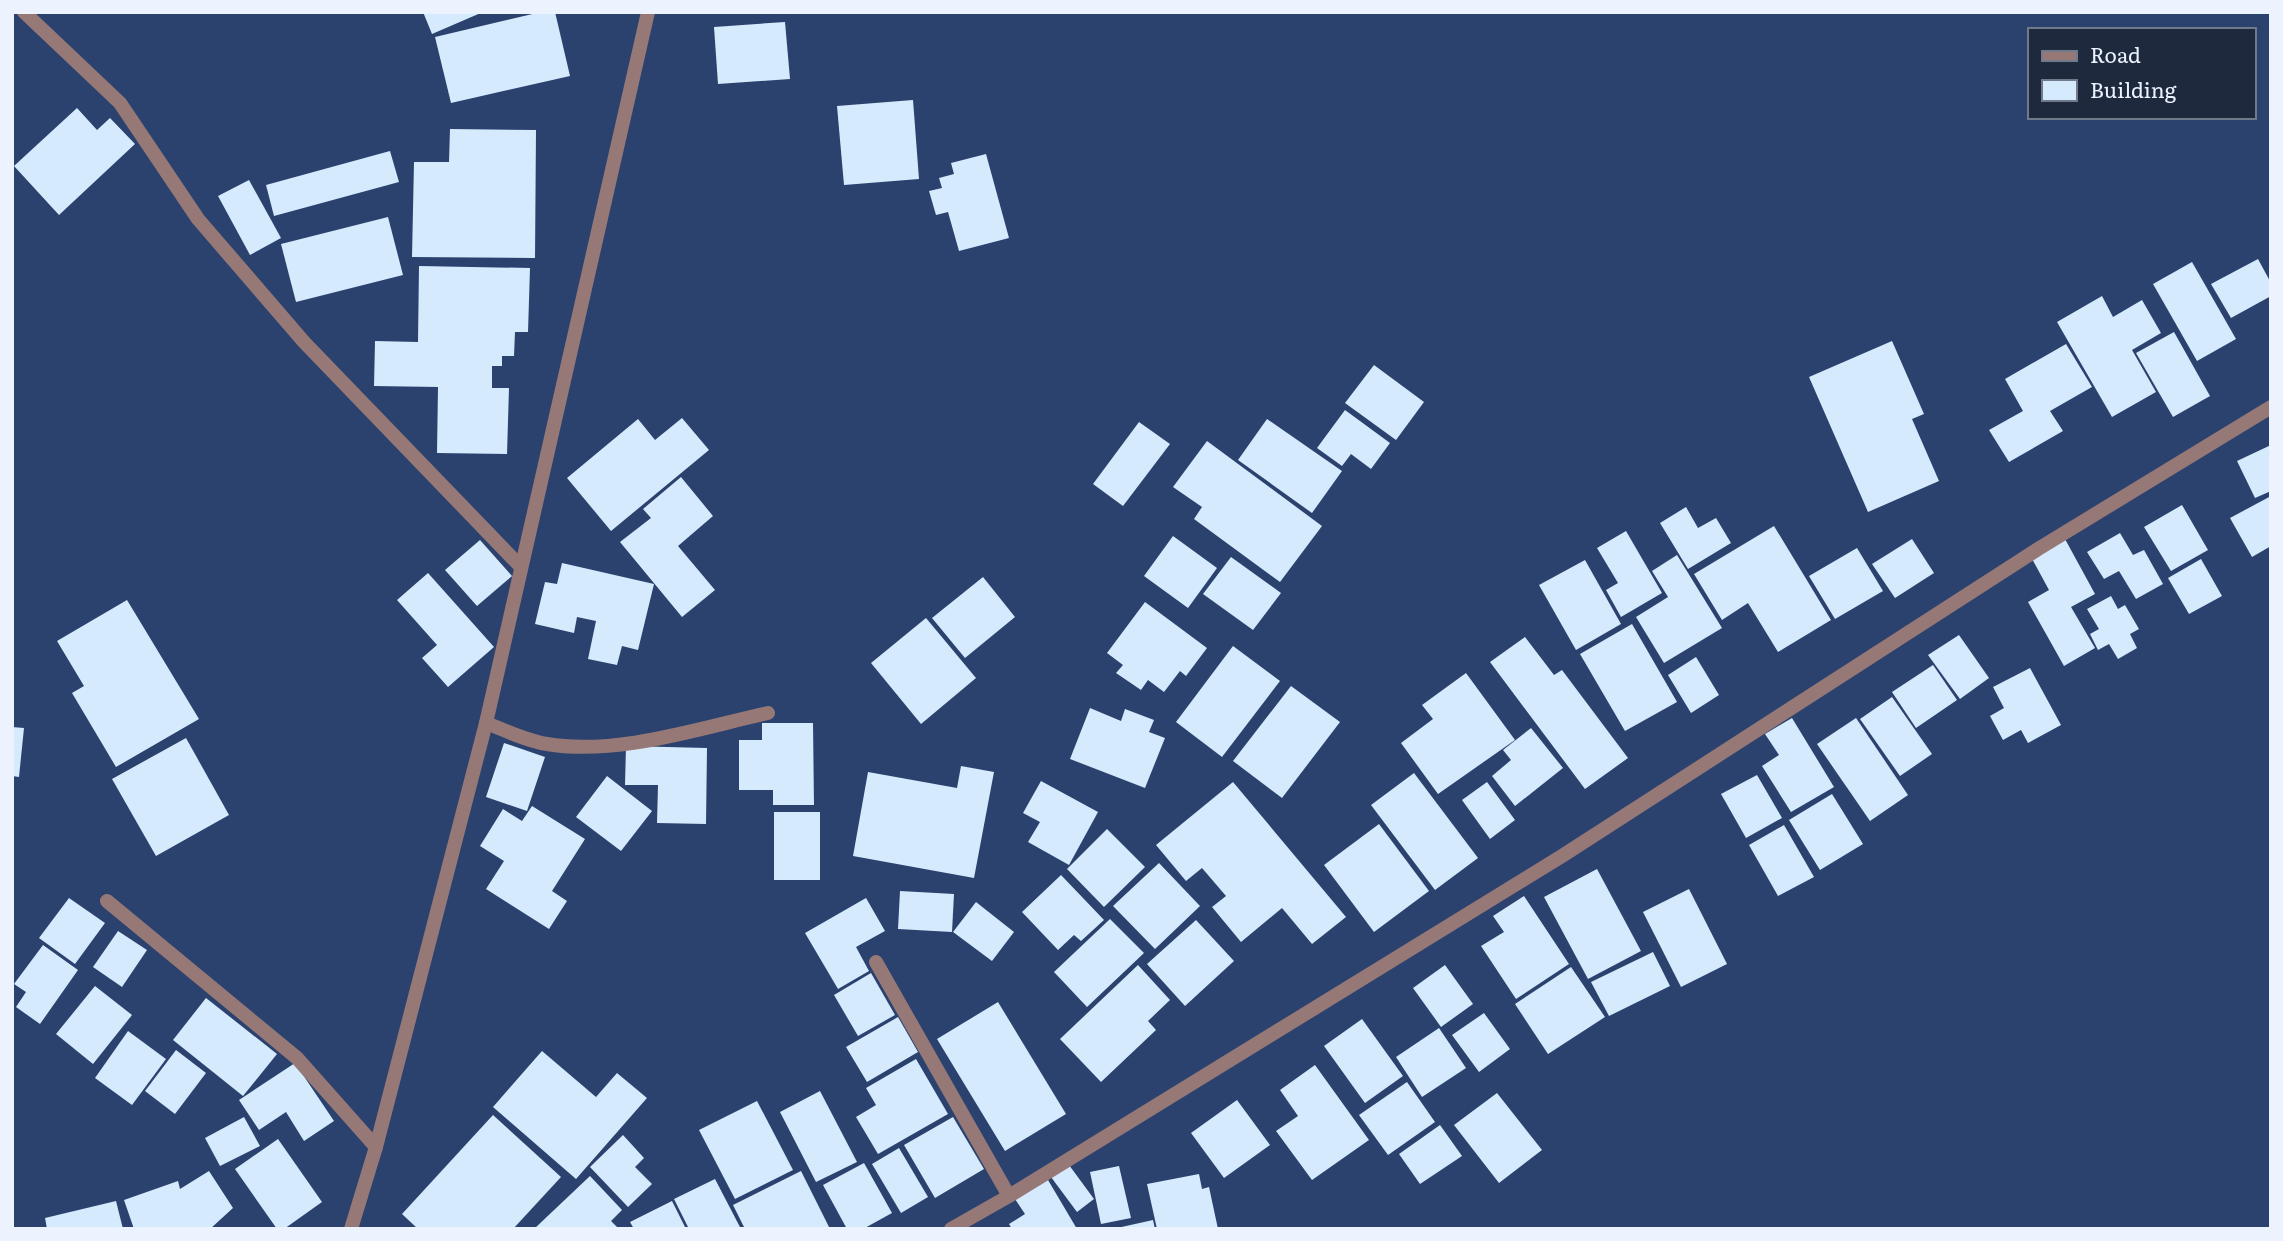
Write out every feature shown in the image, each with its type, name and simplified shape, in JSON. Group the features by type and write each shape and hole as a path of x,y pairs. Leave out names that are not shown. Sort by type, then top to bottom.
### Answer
{"street":[{"path":"24,12 120,103 198,219 304,342 521,567"},
{"path":"351,1229 376,1147 486,723 648,12"},
{"path":"951,1229 1562,856 2038,549 2271,407"},
{"path":"486,723 544,744 575,748 615,746 768,713"},
{"path":"107,901 297,1058 376,1147"},
{"path":"876,962 1009,1196"}],"building":[{"path":"423,12 483,12 432,34"},
{"path":"541,12 555,12 570,76 451,103 435,37"},
{"path":"785,22 790,79 718,84 714,27"},
{"path":"913,100 919,179 844,185 837,106"},
{"path":"77,108 97,130 110,118 135,144 59,215 14,166"},
{"path":"450,129 536,130 535,258 412,257 414,162 449,162"},
{"path":"390,151 399,182 274,216 266,185"},
{"path":"986,154 1009,238 959,251 948,212 936,215 929,191 942,188 939,178 954,174 951,163"},
{"path":"249,180 281,238 250,255 218,196"},
{"path":"388,217 403,275 296,302 281,244"},
{"path":"2258,259 2271,283 2271,296 2231,318 2211,284"},
{"path":"2192,262 2236,339 2197,361 2153,284"},
{"path":"419,266 530,268 528,332 515,332 514,356 502,356 502,366 492,366 492,388 509,388 507,454 437,453 438,387 374,386 375,341 418,342"},
{"path":"2102,296 2113,317 2142,300 2161,333 2132,350 2156,392 2112,417 2057,322"},
{"path":"2174,332 2210,396 2173,417 2136,353"},
{"path":"1892,341 1924,414 1912,419 1939,481 1868,512 1809,377"},
{"path":"2066,344 2092,387 2050,411 2063,431 2009,462 1989,430 2023,411 2005,379"},
{"path":"1374,365 1424,402 1396,440 1345,403"},
{"path":"1345,410 1390,443 1371,469 1351,454 1342,466 1317,448"},
{"path":"682,418 709,450 611,531 567,478 638,419 655,440"},
{"path":"1267,419 1342,471 1312,513 1238,460"},
{"path":"1139,422 1170,444 1123,506 1093,484"},
{"path":"1207,441 1322,526 1280,582 1194,519 1202,507 1173,487"},
{"path":"2271,445 2271,491 2255,498 2237,461"},
{"path":"681,477 713,516 678,546 715,590 682,617 620,542 651,518 643,509"},
{"path":"2271,496 2271,546 2252,557 2230,518"},
{"path":"2182,505 2208,550 2171,571 2144,527"},
{"path":"1686,507 1698,528 1716,518 1731,543 1688,569 1660,523"},
{"path":"1774,526 1831,620 1778,652 1748,603 1722,620 1694,574"},
{"path":"1626,531 1662,593 1621,617 1606,590 1618,583 1597,548"},
{"path":"2120,533 2133,555 2144,550 2163,584 2136,599 2119,571 2104,579 2087,552"},
{"path":"1173,536 1217,568 1188,608 1144,576"},
{"path":"1912,539 1934,573 1895,598 1872,564"},
{"path":"2065,539 2095,594 2071,607 2095,648 2064,666 2028,602 2049,590 2031,557"},
{"path":"480,540 512,576 477,606 445,570"},
{"path":"1857,548 1883,591 1835,619 1809,576"},
{"path":"1677,555 1722,628 1664,663 1636,617 1668,597 1652,571"},
{"path":"1231,557 1281,593 1253,630 1203,594"},
{"path":"2201,559 2222,596 2189,614 2168,578"},
{"path":"1585,560 1621,624 1576,650 1539,585"},
{"path":"562,563 654,584 638,650 622,646 617,665 588,659 596,621 577,617 574,633 535,624 545,582 557,584"},
{"path":"428,573 494,647 448,687 422,658 437,645 397,600"},
{"path":"983,577 1015,617 965,658 932,618"},
{"path":"2111,596 2118,609 2125,605 2139,629 2130,634 2137,648 2118,659 2109,644 2098,650 2090,634 2099,629 2087,609"},
{"path":"127,600 199,719 116,767 72,693 84,686 57,641"},
{"path":"1145,602 1207,648 1186,676 1180,671 1164,692 1148,680 1141,690 1116,673 1123,665 1107,653"},
{"path":"926,618 976,678 921,724 871,663"},
{"path":"1632,624 1677,702 1625,731 1580,654"},
{"path":"1959,635 1989,678 1960,699 1928,655"},
{"path":"1525,637 1554,675 1562,670 1628,758 1585,789 1490,662"},
{"path":"1233,646 1280,681 1222,757 1176,722"},
{"path":"1696,657 1719,695 1691,713 1668,675"},
{"path":"1933,665 1957,700 1916,728 1892,692"},
{"path":"2030,668 2061,725 2028,743 2021,730 2003,740 1990,716 2004,708 1993,687"},
{"path":"1466,673 1515,740 1438,794 1401,743 1433,719 1422,705"},
{"path":"1291,686 1340,722 1282,798 1233,761"},
{"path":"1892,697 1932,754 1900,776 1860,719"},
{"path":"1090,708 1121,721 1125,709 1154,720 1149,732 1165,738 1145,788 1070,759"},
{"path":"1792,718 1834,787 1791,812 1762,766 1779,755 1765,734"},
{"path":"1856,718 1908,795 1870,821 1817,744"},
{"path":"762,723 813,723 814,805 773,805 773,790 739,790 739,740 762,740"},
{"path":"12,727 24,728 19,777 12,776"},
{"path":"1531,728 1563,768 1515,806 1492,776 1511,760 1503,750"},
{"path":"186,738 229,815 156,856 112,779"},
{"path":"504,743 545,757 527,811 486,797"},
{"path":"626,746 707,748 706,824 657,823 658,785 625,785"},
{"path":"961,766 994,772 974,878 853,856 868,772 957,788"},
{"path":"1414,773 1478,858 1435,890 1371,805"},
{"path":"1757,775 1782,818 1746,838 1721,794"},
{"path":"607,776 652,811 621,851 576,817"},
{"path":"1041,781 1098,812 1069,865 1028,842 1040,822 1023,813"},
{"path":"1233,782 1346,917 1312,944 1282,908 1241,942 1212,907 1226,896 1202,868 1186,881 1156,845"},
{"path":"1487,782 1515,820 1490,839 1462,800"},
{"path":"1832,794 1863,844 1820,870 1789,820"},
{"path":"532,806 585,839 552,891 567,901 549,929 486,889 504,861 480,846 503,809 522,821"},
{"path":"774,812 820,812 820,880 774,880"},
{"path":"1379,824 1429,891 1374,932 1324,865"},
{"path":"1784,825 1814,877 1778,896 1749,845"},
{"path":"1107,829 1145,867 1104,907 1067,869"},
{"path":"1159,863 1200,906 1155,949 1113,906"},
{"path":"1597,869 1641,951 1588,979 1544,897"},
{"path":"1061,875 1104,920 1081,941 1074,935 1058,950 1022,912"},
{"path":"1689,889 1727,964 1681,987 1643,912"},
{"path":"900,891 954,894 952,932 898,929"},
{"path":"1524,896 1569,964 1516,999 1481,946 1504,932 1493,916"},
{"path":"69,898 105,923 75,964 39,938"},
{"path":"866,898 885,931 856,947 869,971 838,989 805,933"},
{"path":"976,902 1014,932 992,961 953,932"},
{"path":"1110,919 1144,953 1087,1007 1054,972"},
{"path":"1196,920 1234,961 1185,1006 1147,964"},
{"path":"118,931 147,950 122,987 93,967"},
{"path":"43,945 78,970 40,1024 16,1007 26,992 14,984"},
{"path":"1653,952 1670,986 1609,1016 1591,982"},
{"path":"1138,965 1170,1000 1148,1021 1156,1030 1101,1082 1060,1039"},
{"path":"1445,965 1473,1004 1441,1027 1413,988"},
{"path":"1571,967 1605,1017 1548,1054 1515,1004"},
{"path":"871,973 895,1015 858,1036 834,995"},
{"path":"95,986 132,1015 93,1064 56,1034"},
{"path":"206,998 277,1054 243,1096 173,1040"},
{"path":"998,1002 1066,1114 1005,1151 937,1039"},
{"path":"1484,1013 1510,1049 1479,1072 1452,1035"},
{"path":"898,1017 918,1052 867,1082 846,1047"},
{"path":"1362,1019 1403,1076 1365,1103 1324,1046"},
{"path":"1439,1028 1466,1068 1422,1097 1396,1057"},
{"path":"128,1031 166,1059 132,1105 95,1078"},
{"path":"176,1050 206,1073 175,1114 145,1091"},
{"path":"542,1051 596,1097 617,1073 647,1098 576,1179 493,1107"},
{"path":"916,1059 948,1114 878,1154 856,1117 876,1105 866,1088"},
{"path":"295,1063 334,1121 304,1141 286,1112 259,1130 239,1100"},
{"path":"1315,1065 1369,1140 1312,1180 1276,1131 1298,1116 1280,1090"},
{"path":"1407,1082 1435,1122 1388,1155 1359,1115"},
{"path":"820,1091 857,1162 816,1182 780,1112"},
{"path":"1497,1093 1542,1150 1499,1183 1454,1125"},
{"path":"1237,1100 1270,1145 1224,1178 1191,1133"},
{"path":"757,1101 793,1170 735,1199 699,1130"},
{"path":"493,1115 561,1177 513,1229 418,1229 402,1214"},
{"path":"244,1117 260,1146 220,1166 205,1138"},
{"path":"953,1117 984,1169 935,1198 904,1145"},
{"path":"1440,1125 1462,1156 1420,1184 1399,1154"},
{"path":"623,1135 644,1158 635,1167 652,1184 628,1207 590,1167"},
{"path":"278,1139 322,1202 284,1229 277,1229 235,1169"},
{"path":"899,1148 928,1197 901,1213 872,1164"},
{"path":"864,1163 892,1213 863,1229 847,1229 823,1185"},
{"path":"1069,1165 1094,1199 1077,1212 1051,1177"},
{"path":"1119,1166 1131,1218 1101,1224 1090,1172"},
{"path":"209,1171 233,1208 210,1229 134,1229 124,1200 178,1181 180,1189"},
{"path":"801,1171 830,1229 745,1229 733,1205"},
{"path":"1199,1174 1202,1189 1209,1187 1218,1229 1157,1229 1147,1184"},
{"path":"590,1176 622,1210 611,1221 619,1229 534,1229"},
{"path":"715,1179 741,1229 689,1229 674,1199"},
{"path":"1048,1180 1077,1229 1012,1229 1009,1224 1025,1214 1015,1199"},
{"path":"116,1201 123,1229 47,1229 45,1218"},
{"path":"672,1201 686,1229 634,1229 630,1222"},
{"path":"1153,1220 1155,1229 1117,1229 1117,1228"}]}
